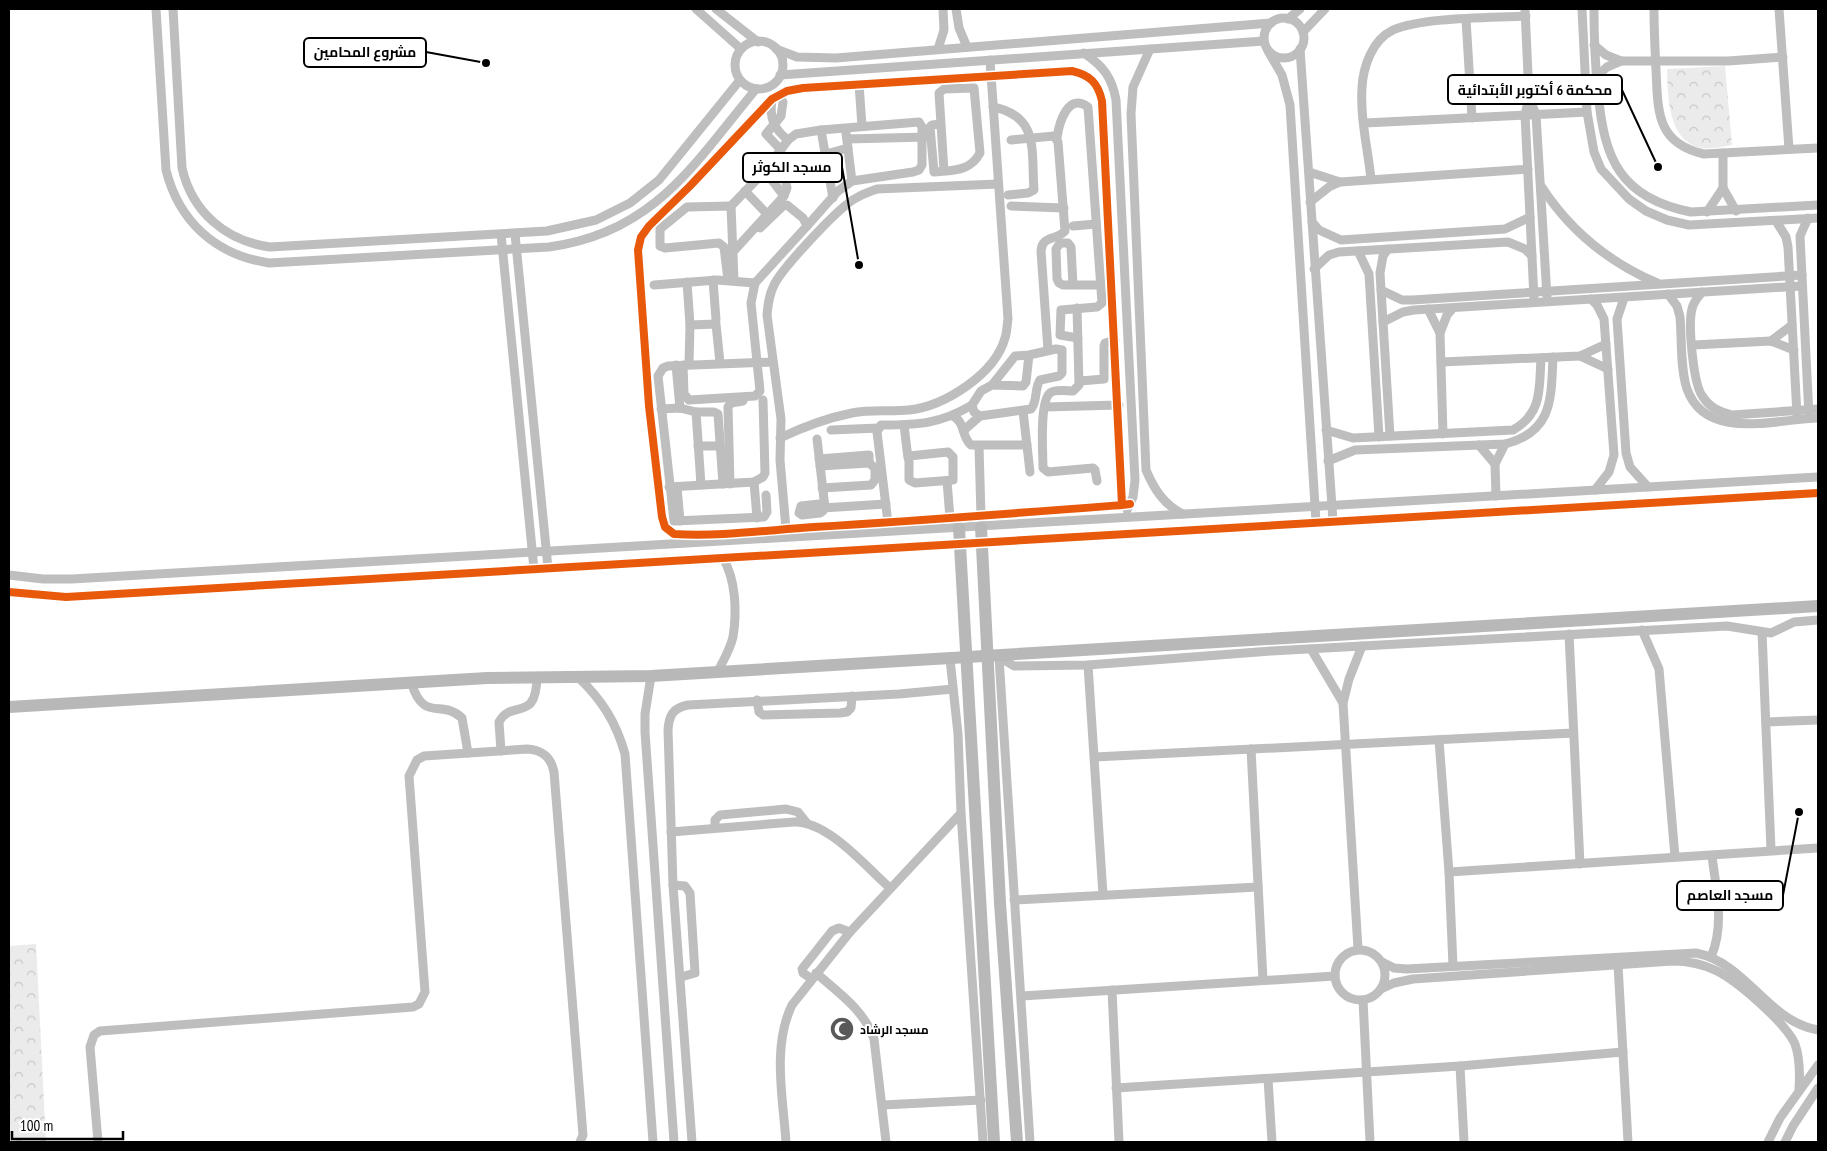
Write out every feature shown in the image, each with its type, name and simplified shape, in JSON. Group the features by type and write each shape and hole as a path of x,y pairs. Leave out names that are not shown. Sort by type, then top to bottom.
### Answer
{"street":[{"path":"156,9 167,176 173,192 183,212 198,230 215,244 246,259 280,264 517,249 576,242 608,232 637,217 660,200 680,181 756,89 770,86 780,75 782,62 776,49"},
{"path":"173,9 182,168 187,186 196,203 209,219 224,231 251,244 280,248 547,232 584,224 608,215 635,199 668,170 740,80"},
{"path":"696,9 741,49"},
{"path":"716,9 758,42 771,45 776,49 797,57 816,58 967,48 1271,22 1300,9"},
{"path":"938,49 944,30 943,9"},
{"path":"956,9 967,48"},
{"path":"1303,32 1326,9"},
{"path":"1582,9 1588,112 1594,152 1601,168 1628,199 1646,211 1667,220 1689,225 1818,218"},
{"path":"1594,9 1596,77 1603,136 1612,160 1622,176 1637,190 1653,201 1691,212 1818,205"},
{"path":"1654,9 1657,100 1664,128 1671,138 1692,151 1704,154 1818,148"},
{"path":"1780,9 1789,149"},
{"path":"1371,179 1362,89 1365,65 1377,44 1392,31 1412,24 1526,12 1529,97 1525,115 1534,303"},
{"path":"1268,51 1282,58 1294,55 1300,49 1304,39 1303,32 1297,24 1285,15"},
{"path":"1466,19 1472,118"},
{"path":"1271,22 1264,33 1264,41 1282,75 1290,105 1316,522"},
{"path":"780,75 1264,41"},
{"path":"756,89 740,80 735,68 735,61 741,49 758,42"},
{"path":"1594,45 1606,55 1621,61 1728,61 1783,57"},
{"path":"1300,49 1333,521"},
{"path":"1150,50 1133,88 1131,114 1146,470 1164,501 1186,515"},
{"path":"1083,53 1098,62 1108,73 1114,86 1116,100 1135,471 1135,488 1120,518"},
{"path":"780,438 802,428 853,413 909,410 934,405 956,394 972,382 997,355 1005,338 1008,319 990,60"},
{"path":"1596,77 1608,67 1621,61"},
{"path":"1126,505 1118,405 1102,101 1100,90 1093,80 1083,74 1072,71 991,75 803,88 787,91 772,99 690,186 649,226 641,237 638,250 649,406 665,527 674,534 684,535 950,518 981,522 1186,515 1818,477"},
{"path":"859,84 862,126"},
{"path":"731,280 731,206 765,171 788,140 796,134 862,126 920,122 926,137 934,172 944,171 964,169 971,166 980,153 974,88 941,90 939,93 944,171"},
{"path":"1529,97 1536,115 1548,302"},
{"path":"772,99 770,114 773,124 788,140"},
{"path":"781,150 766,134 781,116 783,102"},
{"path":"1048,350 1041,244 1046,239 1060,235 1065,231 1057,138 1059,121 1075,103 1082,103 1088,107 1101,305 1061,310 1060,333 1063,337 1078,338"},
{"path":"993,107 1008,110 1020,117 1027,128 1030,138 1034,190 1028,193 1008,195"},
{"path":"1365,122 1588,112"},
{"path":"683,365 684,394 689,400 754,396 760,391 752,303 755,283 845,185 852,181 919,170 922,165 926,137 932,124 941,124"},
{"path":"845,128 852,181"},
{"path":"821,130 833,198"},
{"path":"1010,140 1054,136 1057,138"},
{"path":"826,154 847,144 926,137"},
{"path":"1707,212 1722,188 1723,153"},
{"path":"1309,172 1340,182 1528,169"},
{"path":"765,171 784,196"},
{"path":"732,253 784,196 787,188 784,172"},
{"path":"1310,202 1340,182"},
{"path":"786,529 780,460 778,399 767,315 768,299 774,284 783,271 846,205 860,195 877,190 998,184"},
{"path":"1541,185 1563,217 1598,250 1617,264 1660,284"},
{"path":"1722,188 1736,211"},
{"path":"745,191 767,214"},
{"path":"760,228 783,206 787,205 804,218 807,226"},
{"path":"731,206 687,208 660,229 658,239 660,246 665,248 719,243 724,246 726,252 731,280"},
{"path":"1011,206 1064,208"},
{"path":"1312,222 1324,234 1341,240 1506,229 1530,217"},
{"path":"1808,218 1800,236 1812,416"},
{"path":"1776,221 1786,237 1790,276 1797,415"},
{"path":"1072,226 1096,224"},
{"path":"1440,233 1441,246"},
{"path":"501,234 534,569"},
{"path":"515,234 548,568"},
{"path":"1314,269 1329,255 1388,249 1508,242 1525,249 1532,256"},
{"path":"1388,249 1383,256 1380,273 1390,436"},
{"path":"1358,251 1368,274 1379,437"},
{"path":"1368,274 1380,273"},
{"path":"1381,290 1402,300 1412,300 1802,275"},
{"path":"654,285 715,280 755,283"},
{"path":"715,280 722,363"},
{"path":"680,408 683,365 690,325 687,282"},
{"path":"1073,285 1100,285"},
{"path":"1383,322 1403,312 1428,309 1802,286"},
{"path":"1702,292 1694,304 1691,316 1696,385 1702,396 1720,412 1732,415 1812,416"},
{"path":"1668,294 1677,306 1680,316 1687,388 1700,410 1710,417 1729,424 1797,415"},
{"path":"1624,298 1618,312 1617,326 1627,460 1634,473 1648,487"},
{"path":"1591,299 1601,312 1605,328 1614,455 1609,472 1595,490"},
{"path":"1077,308 1080,378 1078,388 1074,391 1050,393 1041,422 1044,470 1048,472 1093,468 1097,481"},
{"path":"1443,434 1440,333 1442,324 1453,308"},
{"path":"1428,309 1440,333"},
{"path":"1680,316 1685,312 1691,316"},
{"path":"690,325 716,324 722,363"},
{"path":"1771,341 1792,325"},
{"path":"1605,328 1617,326"},
{"path":"1080,378 1104,379 1104,346 1105,343 1115,340"},
{"path":"1693,345 1771,341 1794,350"},
{"path":"1441,362 1580,356 1606,344"},
{"path":"832,430 879,428 882,425 904,425 939,421 953,416 972,405 981,391 992,385 1012,358 1018,354 1028,355 1048,350 1062,350 1062,373 1059,376 1042,379 1038,383 1034,407 1023,411 980,416 964,430"},
{"path":"1026,382 1028,355"},
{"path":"1580,356 1608,369"},
{"path":"1328,461 1355,450 1505,444 1518,441 1531,434 1541,422 1548,409 1553,357"},
{"path":"1326,430 1353,438 1512,430 1523,424 1532,415 1537,404 1541,358"},
{"path":"766,495 767,512 764,518 680,521 672,487 658,376 663,368 683,365 773,362"},
{"path":"992,385 1019,387 1026,382 1038,383"},
{"path":"1074,391 1074,406"},
{"path":"726,484 728,407 736,402 778,399"},
{"path":"672,487 759,481 765,473 763,400"},
{"path":"972,405 974,412 980,416"},
{"path":"1045,408 1118,405"},
{"path":"661,409 680,408 718,414 720,446 726,484"},
{"path":"1812,416 1818,409"},
{"path":"1023,411 1030,472"},
{"path":"696,412 701,485"},
{"path":"953,416 960,422 969,444 979,446 1027,445"},
{"path":"904,425 908,458 911,482 953,480 953,456 948,452 911,454 908,458"},
{"path":"879,428 877,432 888,523"},
{"path":"817,439 823,508 886,504"},
{"path":"1496,496 1495,464 1505,444"},
{"path":"1479,445 1495,464"},
{"path":"698,446 720,446"},
{"path":"979,446 982,542 994,657 1022,996 1030,1142"},
{"path":"820,463 868,455 869,463 875,468 874,484 822,488"},
{"path":"1135,471 1146,470"},
{"path":"947,481 950,518"},
{"path":"754,482 757,518"},
{"path":"9,592 66,597 1818,493"},
{"path":"9,575 43,579 72,579 959,528 981,522 1126,505"},
{"path":"959,528 994,1142"},
{"path":"717,673 733,637 734,593 730,571 723,558"},
{"path":"9,707 412,682 717,673 1818,606"},
{"path":"994,657 1014,666 1088,664 1311,649 1727,626 1771,633 1794,622 1818,620"},
{"path":"1642,630 1659,669 1675,857"},
{"path":"1762,632 1771,850"},
{"path":"1569,634 1580,864"},
{"path":"1358,949 1343,703 1348,678 1362,646"},
{"path":"1311,649 1343,703"},
{"path":"994,657 1000,903 1017,1142"},
{"path":"950,659 958,734 961,813 983,1142"},
{"path":"1088,664 1103,895"},
{"path":"651,676 645,714 674,1142"},
{"path":"501,751 499,722 505,716 530,705 534,700 537,677"},
{"path":"578,677 595,692 609,711 619,732 625,754 653,1142"},
{"path":"412,682 415,695 424,706 453,712 462,718 465,723 468,753"},
{"path":"692,1142 673,886 668,730 671,714 678,707 688,705 953,689"},
{"path":"757,700 759,712 763,715 831,713 846,712 851,708 852,696"},
{"path":"1766,722 1818,720"},
{"path":"1095,758 1573,733"},
{"path":"1439,740 1449,872 1453,966"},
{"path":"1251,749 1263,980"},
{"path":"98,1142 90,1047 94,1035 100,1031 413,1007 419,1004 425,992 409,776 417,760 424,756 537,750 546,754 552,762 582,1135 580,1142"},
{"path":"715,828 715,820 720,814 786,809 798,812 806,822 823,830 890,888"},
{"path":"786,1142 780,1046 782,1032 792,1005 850,932 961,813"},
{"path":"671,832 806,822"},
{"path":"1449,872 1818,848"},
{"path":"1711,957 1718,939 1719,927 1712,856"},
{"path":"673,886 685,886 690,893 695,973 692,976 680,977"},
{"path":"1014,900 1258,887"},
{"path":"850,932 839,928 832,931 802,969 803,973 814,976 858,1010 869,1024 874,1039 886,1142"},
{"path":"1799,1089 1798,1055 1788,1032 1732,979 1716,970 1690,962 1413,979 1394,983 1364,1000 1356,1000 1339,989 1335,976 1337,965 1343,956 1358,949 1372,952 1382,962 1400,969 1681,952 1711,957 1729,966 1788,1019 1818,1030"},
{"path":"1381,989 1385,976 1382,962"},
{"path":"1618,965 1628,1142"},
{"path":"1022,996 1335,976"},
{"path":"1112,990 1119,1142"},
{"path":"1364,1000 1370,1142"},
{"path":"1116,1088 1460,1066 1622,1052"},
{"path":"1768,1142 1780,1118 1818,1065"},
{"path":"1460,1066 1464,1142"},
{"path":"1268,1079 1272,1142"},
{"path":"1785,1142 1793,1126 1818,1088"},
{"path":"883,1105 981,1100"}],"green space":[{"path":"1725,66 1732,145 1718,148 1694,146 1685,140 1674,123 1669,101 1667,69"},
{"path":"36,944 46,1142 9,1142 9,946"}],"cycle path":[{"path":"1122,505 1102,101 1098,89 1084,75 1072,71 803,88 787,91 772,99 690,186 649,226 641,237 638,250 649,406 662,517 665,527 674,534 744,533 814,527 1006,514 1122,505 1130,504"},
{"path":"9,592 66,597 1818,493"}],"place":[{"name":"مشروع المحامين","path":"486,63"},
{"name":"محكمة 6 أكتوبر الأبتدائية","path":"1658,167"},
{"name":"مسجد الكوثر","path":"859,265"},
{"name":"مسجد العاصم","path":"1799,812"},
{"name":"مسجد الرشاد","path":"842,1029"}]}
